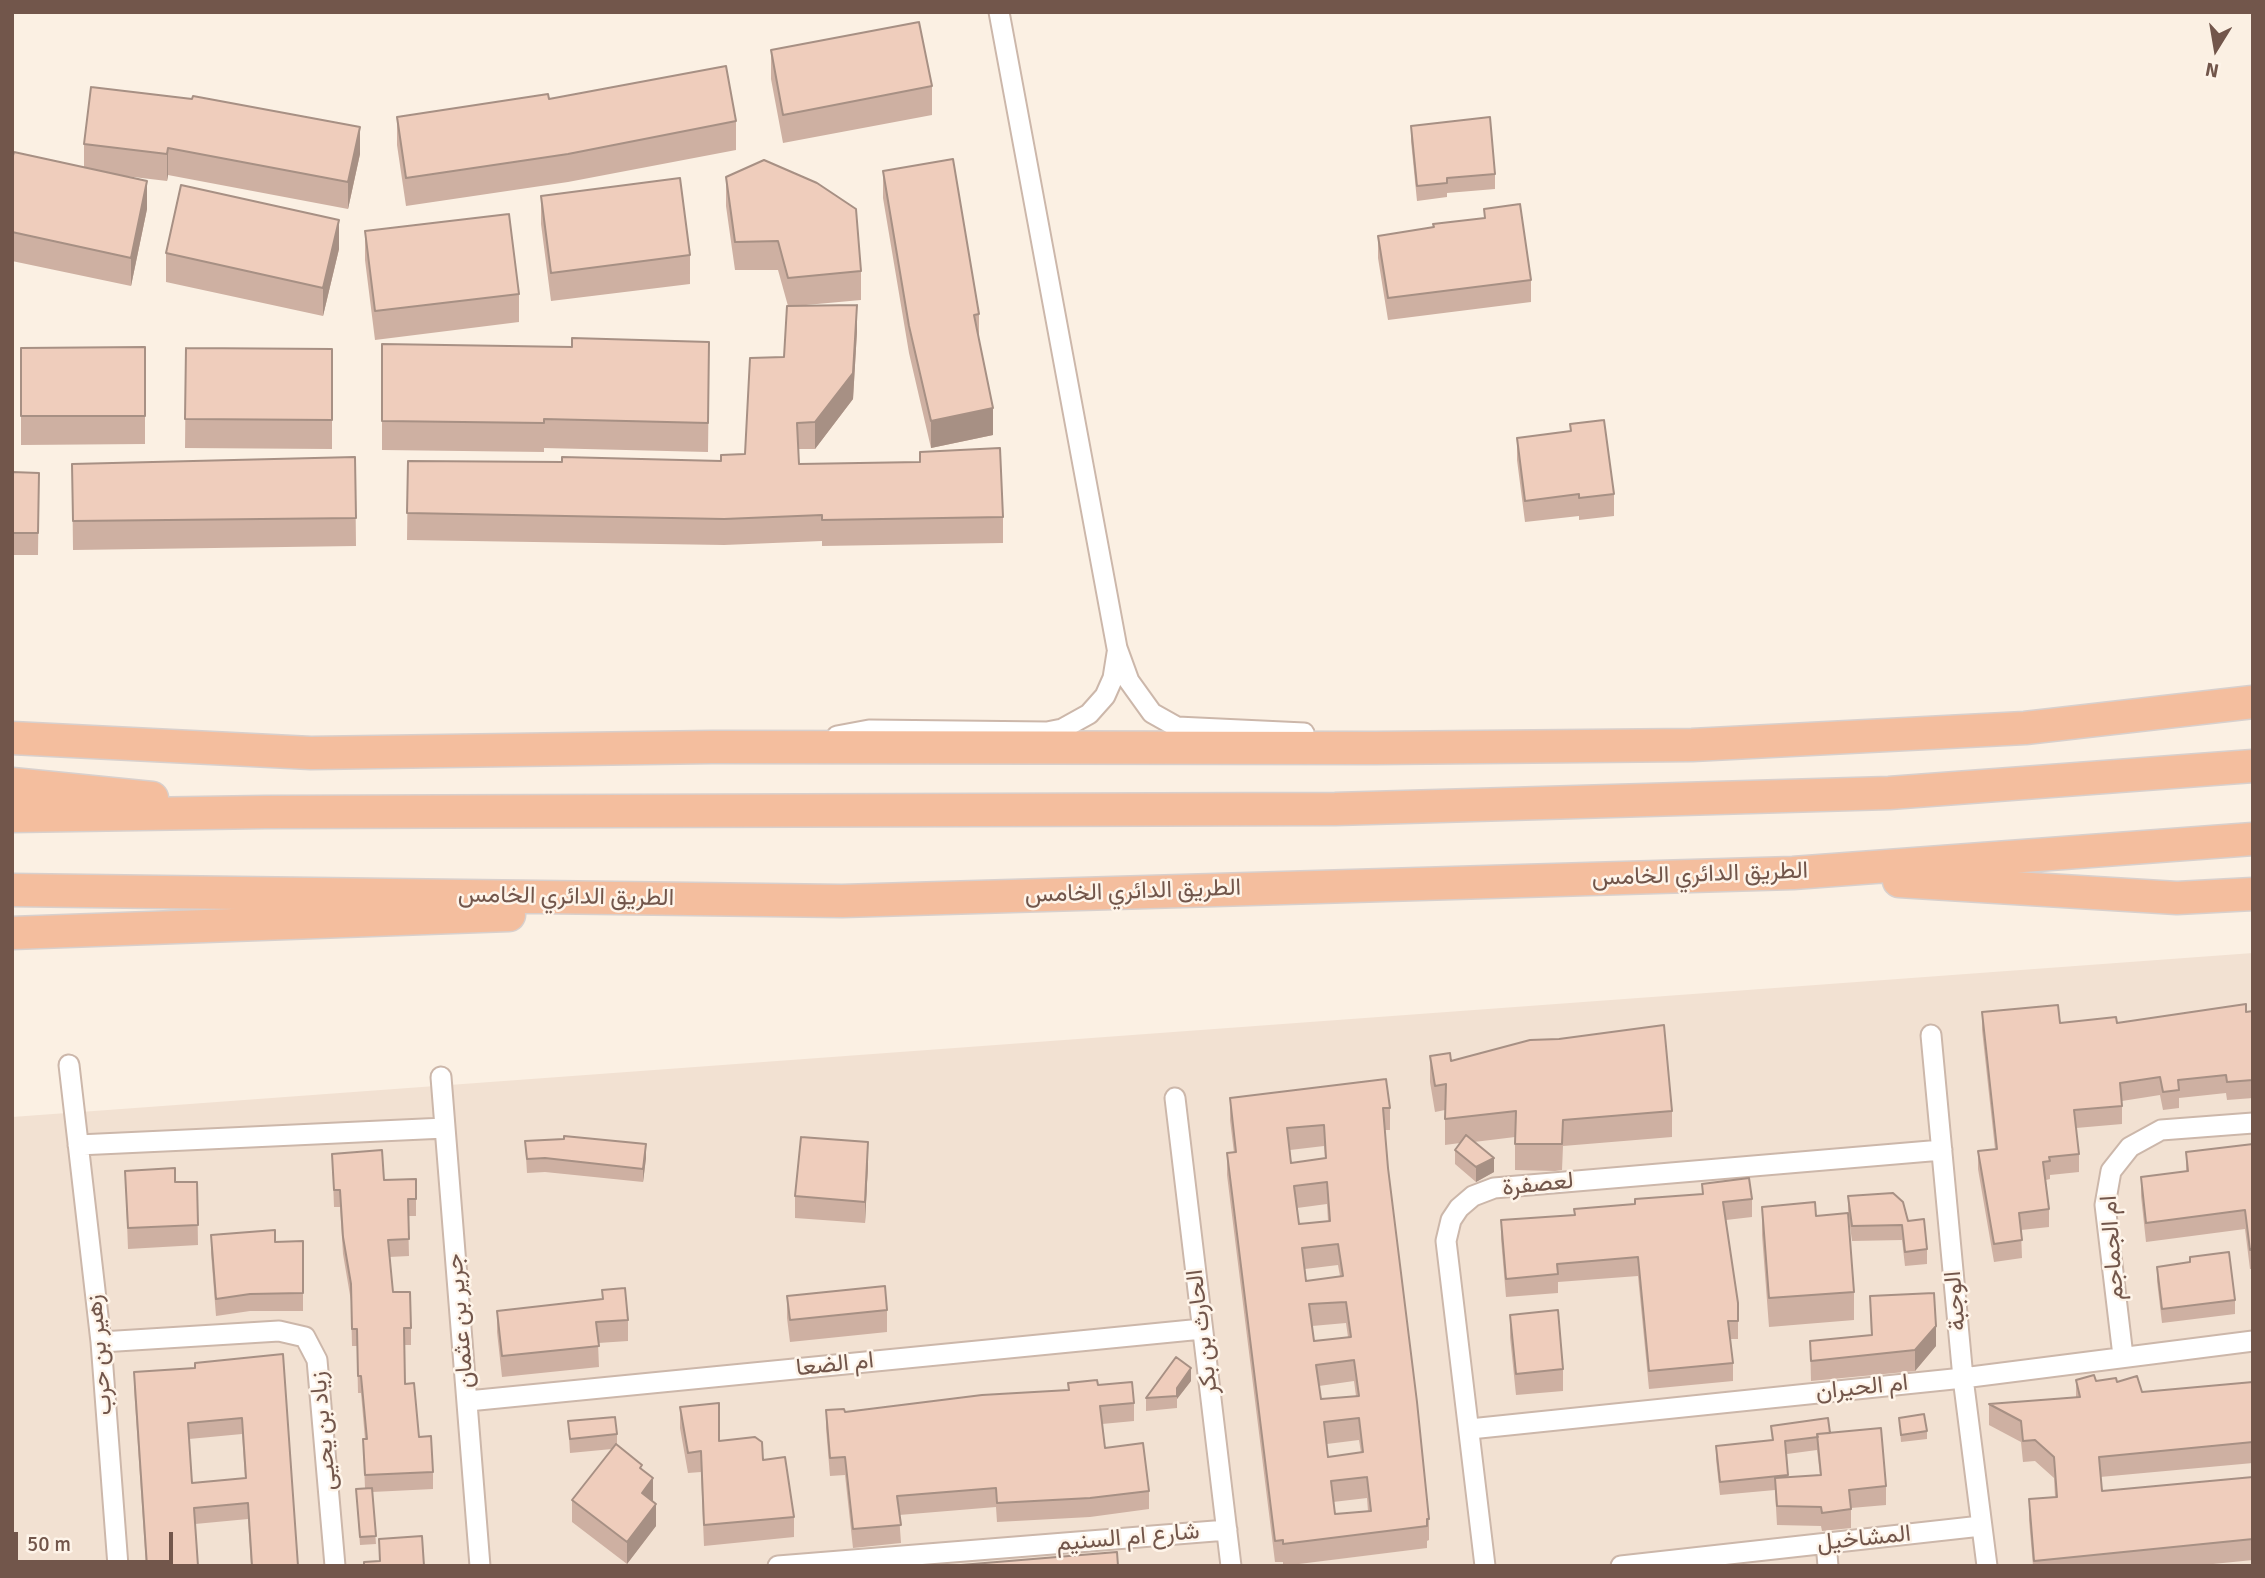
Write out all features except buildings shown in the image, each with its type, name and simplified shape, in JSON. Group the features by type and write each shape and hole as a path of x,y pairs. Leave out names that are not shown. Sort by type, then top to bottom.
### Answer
{"highway":[{"path":"12,738 311,753 712,747 1375,748 1692,745 2025,728 2253,702"},
{"path":"2141,774 2253,754"},
{"path":"12,816 265,812 1335,809 1889,793 2253,766"},
{"path":"12,783 83,789 265,812"},
{"name":"الطريق الدائري الخامس","path":"12,890 842,901 1793,873 2253,839"},
{"path":"1793,873 2177,898 2253,894"},
{"path":"12,933 842,901"}],"street":[{"path":"999,12 1117,648 1129,681 1142,703 1152,713 1177,727 1318,734 1375,748"},
{"path":"805,748 836,736 869,730 1047,732 1062,729 1089,715 1105,696 1113,678 1117,648"},
{"name":"الوجبة","path":"1931,1035 1964,1378 1987,1566"},
{"name":"زهير بن حرب","path":"69,1065 100,1342 118,1566"},
{"name":"جرير بن عثمان","path":"441,1077 480,1566"},
{"name":"الحارث بن بكر","path":"1175,1098 1231,1566"},
{"name":"ام الجماجم","path":"2123,1356 2105,1205 2111,1171 2130,1147 2161,1130 2253,1123"},
{"path":"78,1145 445,1128"},
{"name":"لعصفرة","path":"1485,1566 1446,1241 1451,1220 1473,1196 1494,1188 1942,1150"},
{"name":"ام الضعا","path":"468,1401 1202,1329"},
{"name":"زياد بن يحيى","path":"100,1342 279,1331 305,1337 317,1360 335,1566"},
{"name":"ام الحيران","path":"1470,1429 1964,1378 2253,1341"},
{"name":"المشاخيل","path":"1621,1566 1981,1526"},
{"name":"شارع ام السنيم","path":"778,1566 1227,1530"},
{"path":"1826,1543 1828,1566"}],"shaded area":[{"path":"2253,953 2253,1566 12,1566 12,1117"}]}
